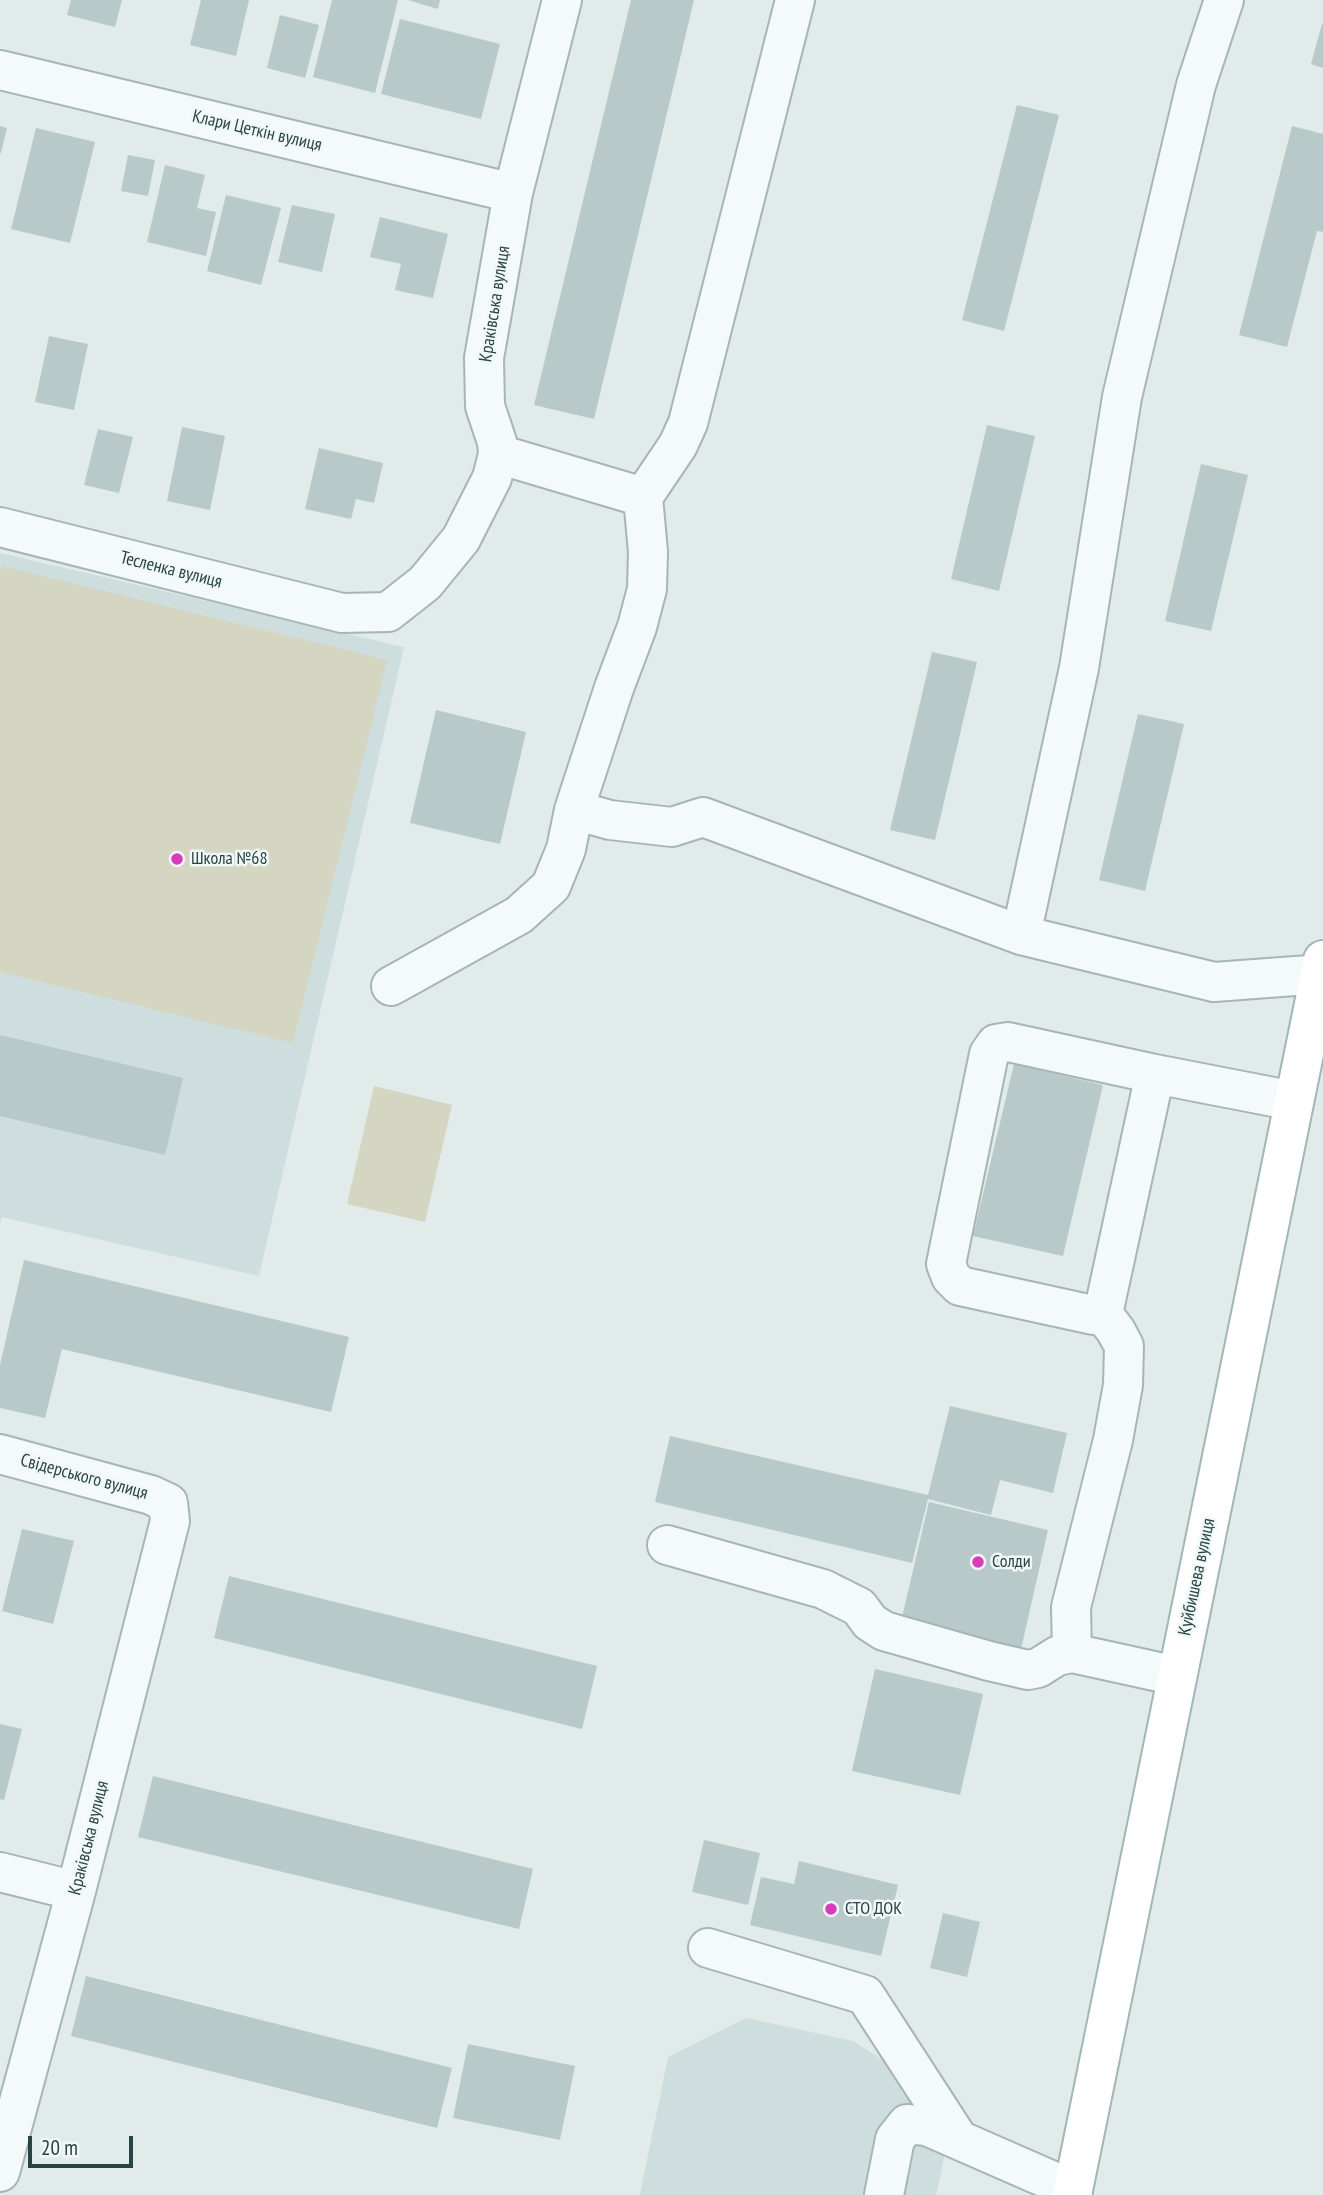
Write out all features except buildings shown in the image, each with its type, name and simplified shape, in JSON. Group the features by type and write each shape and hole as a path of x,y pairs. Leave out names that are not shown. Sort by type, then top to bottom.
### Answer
{"main road":[{"name":"Куйбишева вулиця","path":"1072,2193 1322,969"}],"street":[{"name":"Краківська вулиця","path":"498,454 497,442 485,406 484,358 513,192 562,0"},
{"path":"391,986 519,915 551,886 566,849 574,810 637,627 647,589 648,552 643,497 678,445 688,423 795,0"},
{"path":"1021,935 1079,668 1122,397 1196,85 1224,0"},
{"name":"Клари Цеткін вулиця","path":"0,69 513,192"},
{"path":"498,454 643,497"},
{"name":"Тесленка вулиця","path":"0,527 342,613 388,612 425,583 461,539 492,478 498,454"},
{"path":"574,810 610,820 672,827 703,817 1021,935 1214,982 1322,969"},
{"path":"1103,1314 1093,1315 960,1286 951,1277 946,1264 989,1054 996,1044 1008,1042 1294,1101"},
{"path":"1072,1654 1072,1607 1113,1440 1123,1385 1124,1346 1103,1314 1155,1074"},
{"name":"Свідерського вулиця","path":"0,1454 151,1494 168,1503"},
{"name":"Краківська вулиця","path":"0,2172 76,1891 170,1521 168,1503"},
{"path":"667,1545 823,1589 859,1607 870,1622 884,1631 989,1661 1028,1670 1038,1668 1057,1656 1072,1654 1177,1676"},
{"path":"0,1872 76,1891"},
{"path":"708,1948 865,1995 959,2140"},
{"path":"884,2195 895,2139 907,2124 927,2126 1072,2193"}],"shaded area":[{"name":"Школа №68","path":"0,553 404,647 259,1276 2,1217 0,1224"},
{"path":"746,2018 853,2041 955,2106 936,2195 640,2195 668,2057"}],"green space":[{"name":"Школа №68","path":"2,566 387,660 293,1043 0,972"},
{"path":"374,1086 452,1105 425,1222 347,1204"}],"place":[{"name":"Школа №68","path":"177,859"},
{"name":"Солди","path":"978,1562"},
{"name":"СТО ДОК","path":"831,1909"}]}
